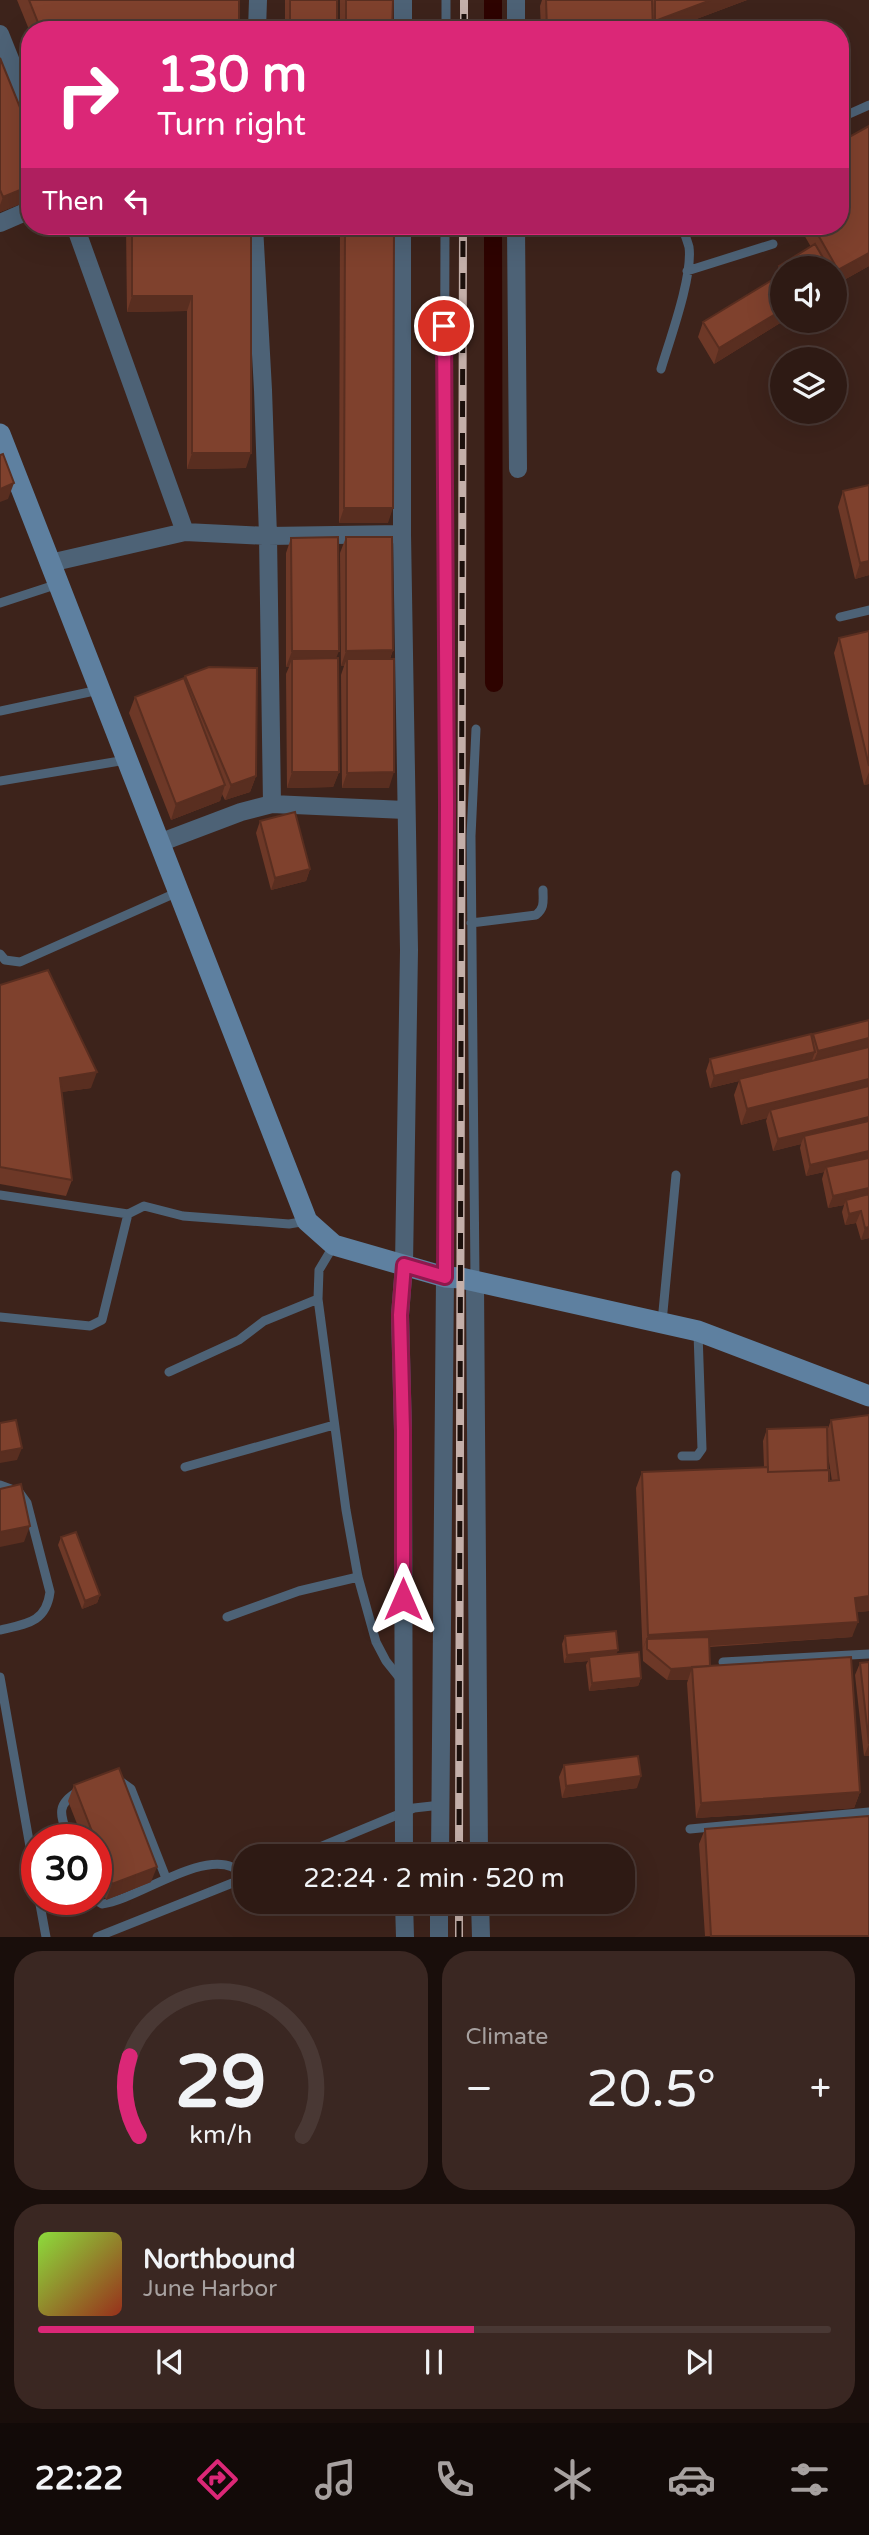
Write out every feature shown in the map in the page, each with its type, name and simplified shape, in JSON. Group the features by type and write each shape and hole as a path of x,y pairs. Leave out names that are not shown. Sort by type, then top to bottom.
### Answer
{"street":[{"path":"257,21 258,0"},
{"path":"403,0 403,21"},
{"path":"516,0 516,21"},
{"path":"0,34 21,86"},
{"path":"0,223 21,214"},
{"path":"78,235 185,532"},
{"path":"254,235 268,536 272,804"},
{"path":"402,235 402,534 409,950 404,1265 400,1315 403,1682 409,1811 405,1844"},
{"path":"516,235 518,469"},
{"path":"0,434 307,1221 334,1245 445,1277 698,1332 869,1396"},
{"path":"50,563 185,532 268,536 402,534"},
{"path":"159,843 272,804 405,810"},
{"path":"439,1844 436,1806 445,1277"},
{"path":"475,1282 479,1844"},
{"path":"404,1914 405,1937"},
{"path":"439,1914 439,1937"},
{"path":"480,1914 481,1937"}],"lane":[{"path":"446,0 446,21"},
{"path":"849,114 869,104"},
{"path":"445,235 445,1277"},
{"path":"661,369 680,308 687,271 689,248 685,235"},
{"path":"687,271 773,244"},
{"path":"0,603 58,584"},
{"path":"840,617 869,610"},
{"path":"0,711 99,690"},
{"path":"475,1282 471,836 476,729"},
{"path":"0,781 127,760"},
{"path":"471,923 536,915 543,905 543,890"},
{"path":"0,954 5,960 20,962 178,892"},
{"path":"662,1324 676,1175"},
{"path":"0,1195 128,1214 144,1206 183,1216 289,1224 307,1221"},
{"path":"0,1317 90,1326 102,1320 128,1214"},
{"path":"334,1245 319,1270 318,1298 334,1425 358,1577 376,1642 386,1661 403,1682"},
{"path":"169,1372 239,1340 264,1321 318,1298"},
{"path":"682,1457 697,1456 702,1450 698,1332"},
{"path":"185,1467 334,1425"},
{"path":"0,1485 19,1492 27,1503 50,1592 48,1607 41,1617 0,1630"},
{"path":"227,1617 299,1591 358,1577"},
{"path":"723,1662 869,1654"},
{"path":"0,1677 26,1824"},
{"path":"107,1781 120,1781 131,1789 166,1878"},
{"path":"64,1824 61,1807 68,1798 87,1788"},
{"path":"328,1844 409,1811 436,1806"},
{"path":"690,1829 869,1812"},
{"path":"112,1902 166,1878 207,1867 223,1865 233,1868"},
{"path":"97,1937 233,1883"},
{"path":"42,1915 46,1937"}],"building":[{"path":"29,0 239,0 239,21 37,21"},
{"path":"290,0 337,0 337,21 290,21"},
{"path":"346,0 393,0 392,21 346,21"},
{"path":"546,0 652,0 653,21 547,21"},
{"path":"655,0 711,0 655,21"},
{"path":"0,58 21,110 21,190 3,197 0,190"},
{"path":"869,126 869,253 847,265 847,256 830,256 818,235 849,235 849,137"},
{"path":"132,235 251,235 251,453 192,453 192,296 132,296"},
{"path":"345,235 394,235 393,508 344,508"},
{"path":"815,244 822,256 795,256"},
{"path":"770,281 770,317 719,348 703,322"},
{"path":"3,454 14,483 0,489 0,455"},
{"path":"869,485 869,561 860,563 843,491"},
{"path":"338,537 339,651 292,651 291,538"},
{"path":"346,537 392,537 393,650 346,651"},
{"path":"869,631 869,766 839,638"},
{"path":"338,658 339,772 292,772 292,659"},
{"path":"347,659 394,659 394,772 347,773"},
{"path":"209,667 257,668 256,776 231,785 185,676"},
{"path":"184,678 225,785 176,804 135,697"},
{"path":"295,812 310,869 275,878 260,821"},
{"path":"48,970 97,1072 60,1078 72,1180 0,1167 0,985"},
{"path":"869,1020 869,1038 818,1051 813,1034"},
{"path":"811,1034 815,1052 714,1076 710,1059"},
{"path":"869,1047 869,1079 747,1109 739,1079"},
{"path":"869,1086 869,1117 778,1139 770,1110"},
{"path":"869,1121 869,1151 810,1165 804,1136"},
{"path":"869,1158 869,1188 833,1196 826,1167"},
{"path":"869,1194 869,1227 865,1228 861,1211 849,1214 846,1200"},
{"path":"869,1415 869,1596 855,1598 858,1622 648,1635 642,1472 768,1467 768,1472 829,1470 829,1481 839,1480 831,1420"},
{"path":"16,1420 22,1448 0,1452 0,1423"},
{"path":"827,1427 828,1470 768,1472 767,1429"},
{"path":"21,1484 30,1526 0,1532 0,1489"},
{"path":"76,1532 100,1595 85,1601 61,1537"},
{"path":"616,1631 618,1650 567,1655 565,1636"},
{"path":"709,1637 710,1666 671,1669 647,1649 647,1639"},
{"path":"639,1652 641,1678 592,1683 589,1657"},
{"path":"851,1657 860,1792 701,1803 692,1667"},
{"path":"869,1662 869,1744 860,1663"},
{"path":"638,1756 641,1776 566,1786 564,1765"},
{"path":"119,1768 157,1867 112,1884 112,1824 89,1824 74,1785"},
{"path":"869,1816 869,1936 711,1936 705,1829"}],"waterway":[{"path":"493,0 493,21"},
{"path":"493,235 494,683"}],"railway":[{"path":"464,0 464,21"},
{"path":"459,1844 463,235"},
{"path":"459,1914 459,1937"}],"route":[{"path":"403,1599 400,1315 404,1265 445,1277 447,805 444,326"}]}
